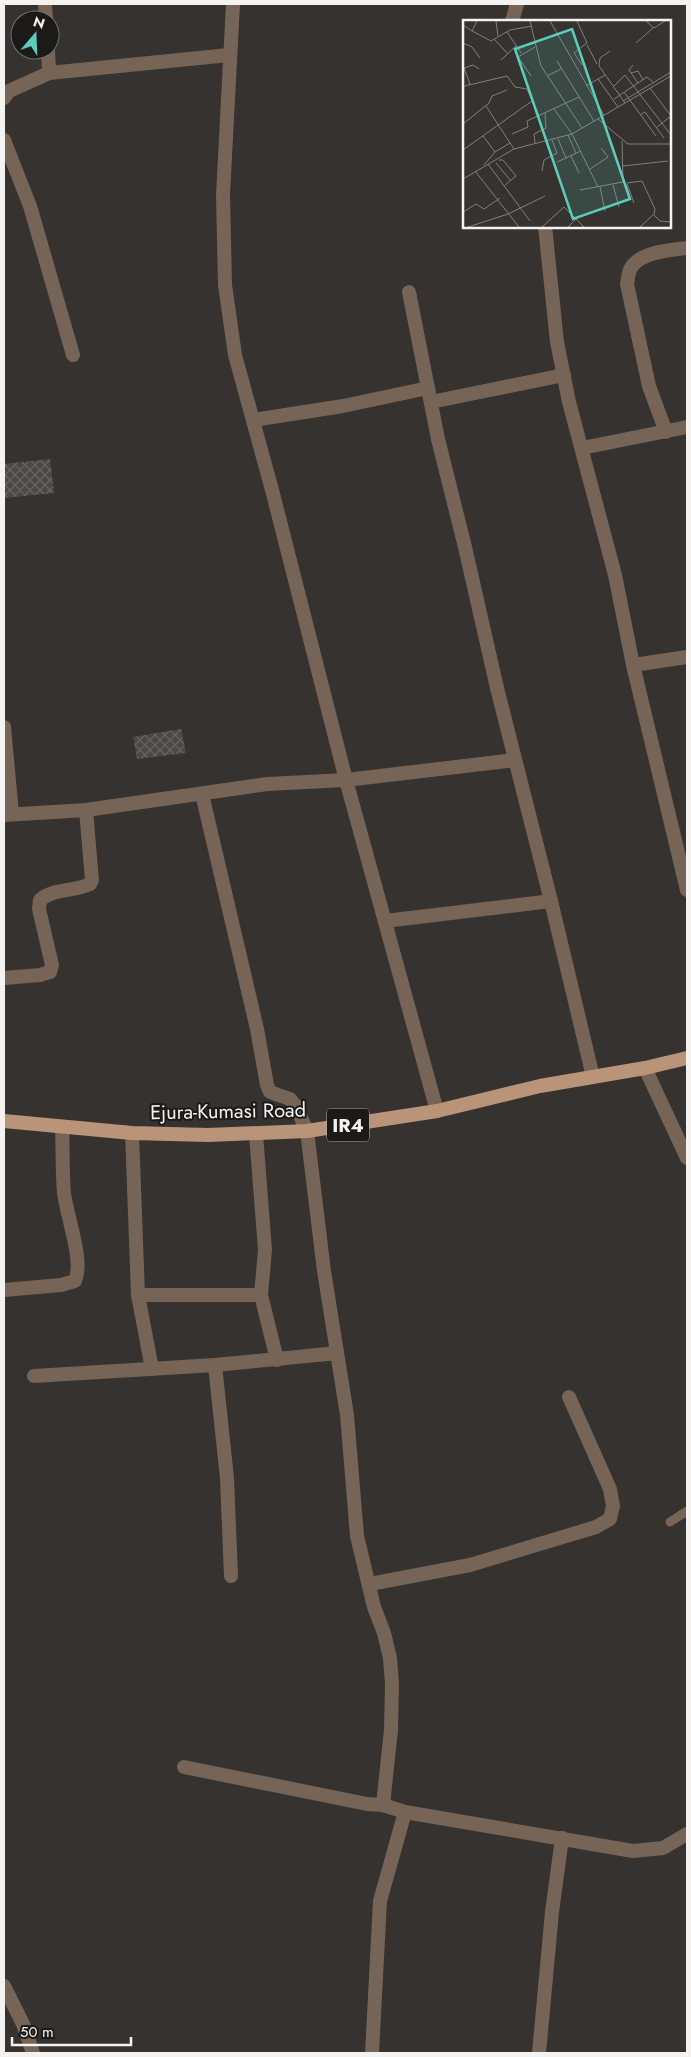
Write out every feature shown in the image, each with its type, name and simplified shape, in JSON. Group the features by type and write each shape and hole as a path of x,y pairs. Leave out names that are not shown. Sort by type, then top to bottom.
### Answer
{"main road":[{"name":"Ejura-Kumasi Road","path":"4,1121 132,1133 208,1136 307,1131 437,1111 540,1086 645,1068 687,1058"}],"street":[{"path":"233,4 223,195 225,286 235,355 346,780 437,1111"},
{"path":"512,20 517,4"},
{"path":"4,98 9,91 50,73 229,55"},
{"path":"49,60 50,73"},
{"path":"4,140 30,206 73,355"},
{"path":"544,228 557,342 564,375 615,575 633,665 687,890"},
{"path":"666,432 649,386 627,284 631,268 644,257 658,252 687,248"},
{"path":"409,292 438,440 593,1077"},
{"path":"253,420 564,375"},
{"path":"582,448 687,427"},
{"path":"633,665 687,658"},
{"path":"4,727 8,814 86,810 267,784 346,780 515,760"},
{"path":"202,794 257,1029 267,1085 270,1092 290,1099 295,1104 307,1131 324,1271 347,1415 357,1536 374,1607 386,1641 392,1684 391,1730 383,1805"},
{"path":"4,978 40,975 50,972 52,965 39,909 40,900 46,894 82,888 90,884 92,880 86,810"},
{"path":"385,921 551,901"},
{"path":"645,1068 687,1158"},
{"path":"4,1290 61,1285 75,1281 78,1274 78,1257 64,1194 62,1127"},
{"path":"132,1133 138,1295 152,1369"},
{"path":"256,1134 265,1250 261,1295 277,1360"},
{"path":"138,1295 261,1295"},
{"path":"34,1376 215,1365 337,1353"},
{"path":"215,1365 227,1478 231,1576"},
{"path":"370,1584 470,1565 596,1527 610,1519 613,1506 610,1489 569,1397"},
{"path":"184,1767 367,1804 383,1805 405,1812 634,1851 663,1848 687,1834"},
{"path":"372,2053 380,1901 405,1812"},
{"path":"539,2053 552,1912 562,1838"},
{"path":"4,1986 23,2024 32,2053"}],"lane":[{"path":"670,1522 687,1511"}],"building":[{"path":"50,459 54,493 4,498 4,464"},
{"path":"181,729 186,753 137,759 133,737"}]}
